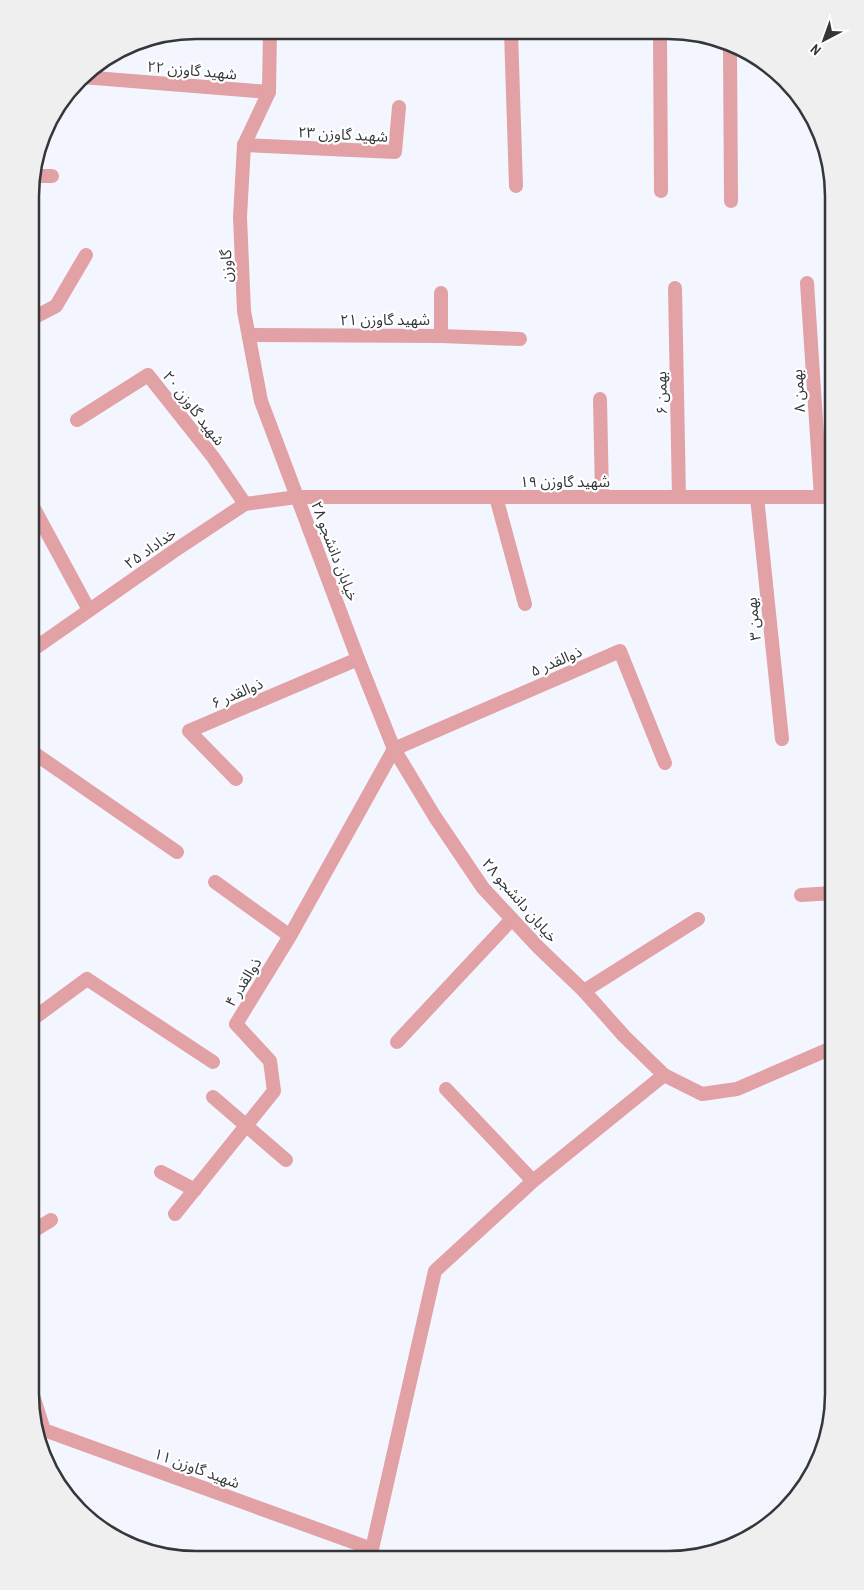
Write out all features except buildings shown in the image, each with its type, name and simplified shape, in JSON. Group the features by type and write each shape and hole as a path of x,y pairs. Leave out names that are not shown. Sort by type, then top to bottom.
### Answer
{"street":[{"name":"گاوزن","path":"270,39 269,92 244,145 240,217 244,311 261,401 297,497"},
{"path":"511,39 516,186"},
{"path":"660,39 660,192"},
{"path":"730,52 731,201"},
{"name":"شهید گاوزن ۲۲","path":"92,78 269,92"},
{"name":"شهید گاوزن ۲۳","path":"244,145 395,152 399,108"},
{"path":"40,176 52,176"},
{"path":"39,315 56,306 86,255"},
{"name":"بهمن ۸","path":"807,283 825,466"},
{"name":"بهمن ۶","path":"675,288 679,497"},
{"path":"441,293 441,336"},
{"name":"شهید گاوزن ۲۱","path":"249,335 441,336 520,339"},
{"name":"شهید گاوزن ۲۰","path":"77,420 148,375 213,458 245,504"},
{"path":"600,399 602,497"},
{"name":"شهید گاوزن ۱۹","path":"297,497 825,497"},
{"name":"خداداد ۲۵","path":"39,645 245,504 297,497"},
{"name":"خیابان دانشجو ۲۸","path":"297,497 394,749 434,817 478,880 512,919 584,991 624,1036 664,1074 702,1094 737,1089 825,1051"},
{"path":"496,497 525,604"},
{"name":"بهمن ۳","path":"757,497 782,739"},
{"path":"39,518 89,610"},
{"name":"ذوالقدر ۵","path":"394,749 620,651 665,763"},
{"name":"ذوالقدر ۶","path":"236,779 189,731 358,659"},
{"name":"ذوالقدر ۴","path":"175,1214 274,1091 270,1061 236,1024 290,936 394,749"},
{"path":"39,756 178,852"},
{"path":"215,882 290,936"},
{"path":"801,895 825,894"},
{"path":"397,1042 512,919"},
{"path":"584,991 698,919"},
{"path":"39,1014 87,979 213,1062"},
{"path":"371,1551 435,1271 533,1181 664,1074"},
{"path":"446,1089 533,1181"},
{"path":"212,1097 286,1160"},
{"path":"161,1172 195,1190"},
{"path":"39,1227 51,1220"},
{"name":"شهید گاوزن ۱۱","path":"42,1423 44,1430 362,1551"}]}
